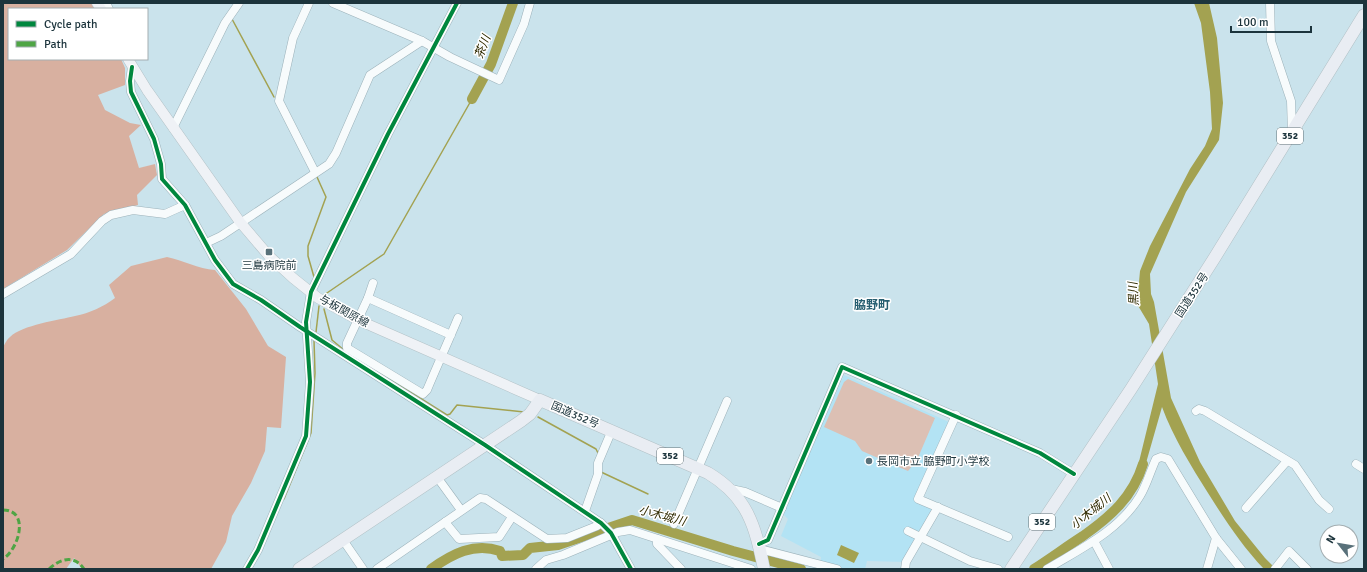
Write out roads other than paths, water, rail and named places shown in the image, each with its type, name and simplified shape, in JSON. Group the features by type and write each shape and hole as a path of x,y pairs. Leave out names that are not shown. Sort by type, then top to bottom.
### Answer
{"highway":[{"name":"国道352号","path":"1011,569 1173,324 1364,15"},
{"name":"国道352号","path":"300,569 530,414 540,400 612,430 716,477 731,489 749,514 760,549 764,569"}],"main road":[{"name":"与板関原線","path":"130,63 173,128 240,222 281,268 311,292 358,320 540,400"}],"street":[{"path":"173,128 225,23 239,3"},
{"path":"309,3 293,38 279,101 315,172"},
{"path":"333,3 422,40 499,80 524,24 530,3"},
{"path":"247,569 258,550 306,436 310,382 306,322 311,292 340,229 457,3"},
{"path":"1270,3 1271,41 1291,101 1292,133"},
{"path":"206,243 221,236 332,160 370,75 422,40"},
{"path":"130,63 131,92 154,139 161,164 162,179 185,205 214,260 233,284 261,300 585,511 612,534 631,569"},
{"path":"3,294 71,254 80,247 102,221 111,215 124,211 143,210 165,214 185,205"},
{"path":"374,283 347,348 420,394 425,393 458,318"},
{"path":"368,298 451,334"},
{"path":"837,569 760,549 768,540 842,366 1040,452 1074,474"},
{"path":"674,524 727,401"},
{"path":"1196,411 1200,409 1205,411 1297,467 1319,500 1329,509"},
{"path":"956,416 918,499 1008,537"},
{"path":"585,511 598,474 598,463 612,430"},
{"path":"1046,569 1094,541 1125,516 1143,490 1156,459 1161,457 1168,459 1216,538 1241,569"},
{"path":"1246,508 1287,461"},
{"path":"1356,464 1364,469"},
{"path":"437,477 461,510"},
{"path":"731,489 745,492 782,508"},
{"path":"377,569 477,499 483,498 547,539 567,538 602,524"},
{"path":"904,569 906,562 938,507"},
{"path":"445,522 459,539 493,539 499,537 512,517"},
{"path":"536,569 546,560 612,534 630,530 751,569"},
{"path":"908,531 970,561 998,569"},
{"path":"1207,569 1216,538"},
{"path":"657,539 657,544 681,569"},
{"path":"343,540 363,569"},
{"path":"1094,541 1109,569"},
{"path":"1275,569 1289,551 1308,569"}],"waterway":[{"name":"茶川","path":"472,99 491,64 513,3"},
{"path":"232,19 274,97"},
{"path":"324,295 384,254 472,99"},
{"path":"314,277 308,256 308,246 326,197 317,177"},
{"path":"316,332 319,306"},
{"path":"324,309 332,340 344,350"},
{"path":"284,499 311,433 315,373 314,340"},
{"path":"372,368 447,415 450,414 457,405 524,412"},
{"path":"538,417 596,449 598,453"},
{"name":"小木城川","path":"1034,569 1083,536 1111,514 1127,496 1139,476 1143,464"},
{"path":"601,472 648,494"},
{"name":"小木城川","path":"431,569 455,554 472,549 481,548 500,551 502,556 523,555 530,548 558,545 632,520 733,551 801,569"}],"place":[{"name":"三島病院前","path":"269,252"},
{"name":"長岡市立 脇野町小学校","path":"869,461"}],"district":[{"name":"脇野町","path":"872,305"}],"water label":[{"name":"黒川","path":"1134,294"}]}
